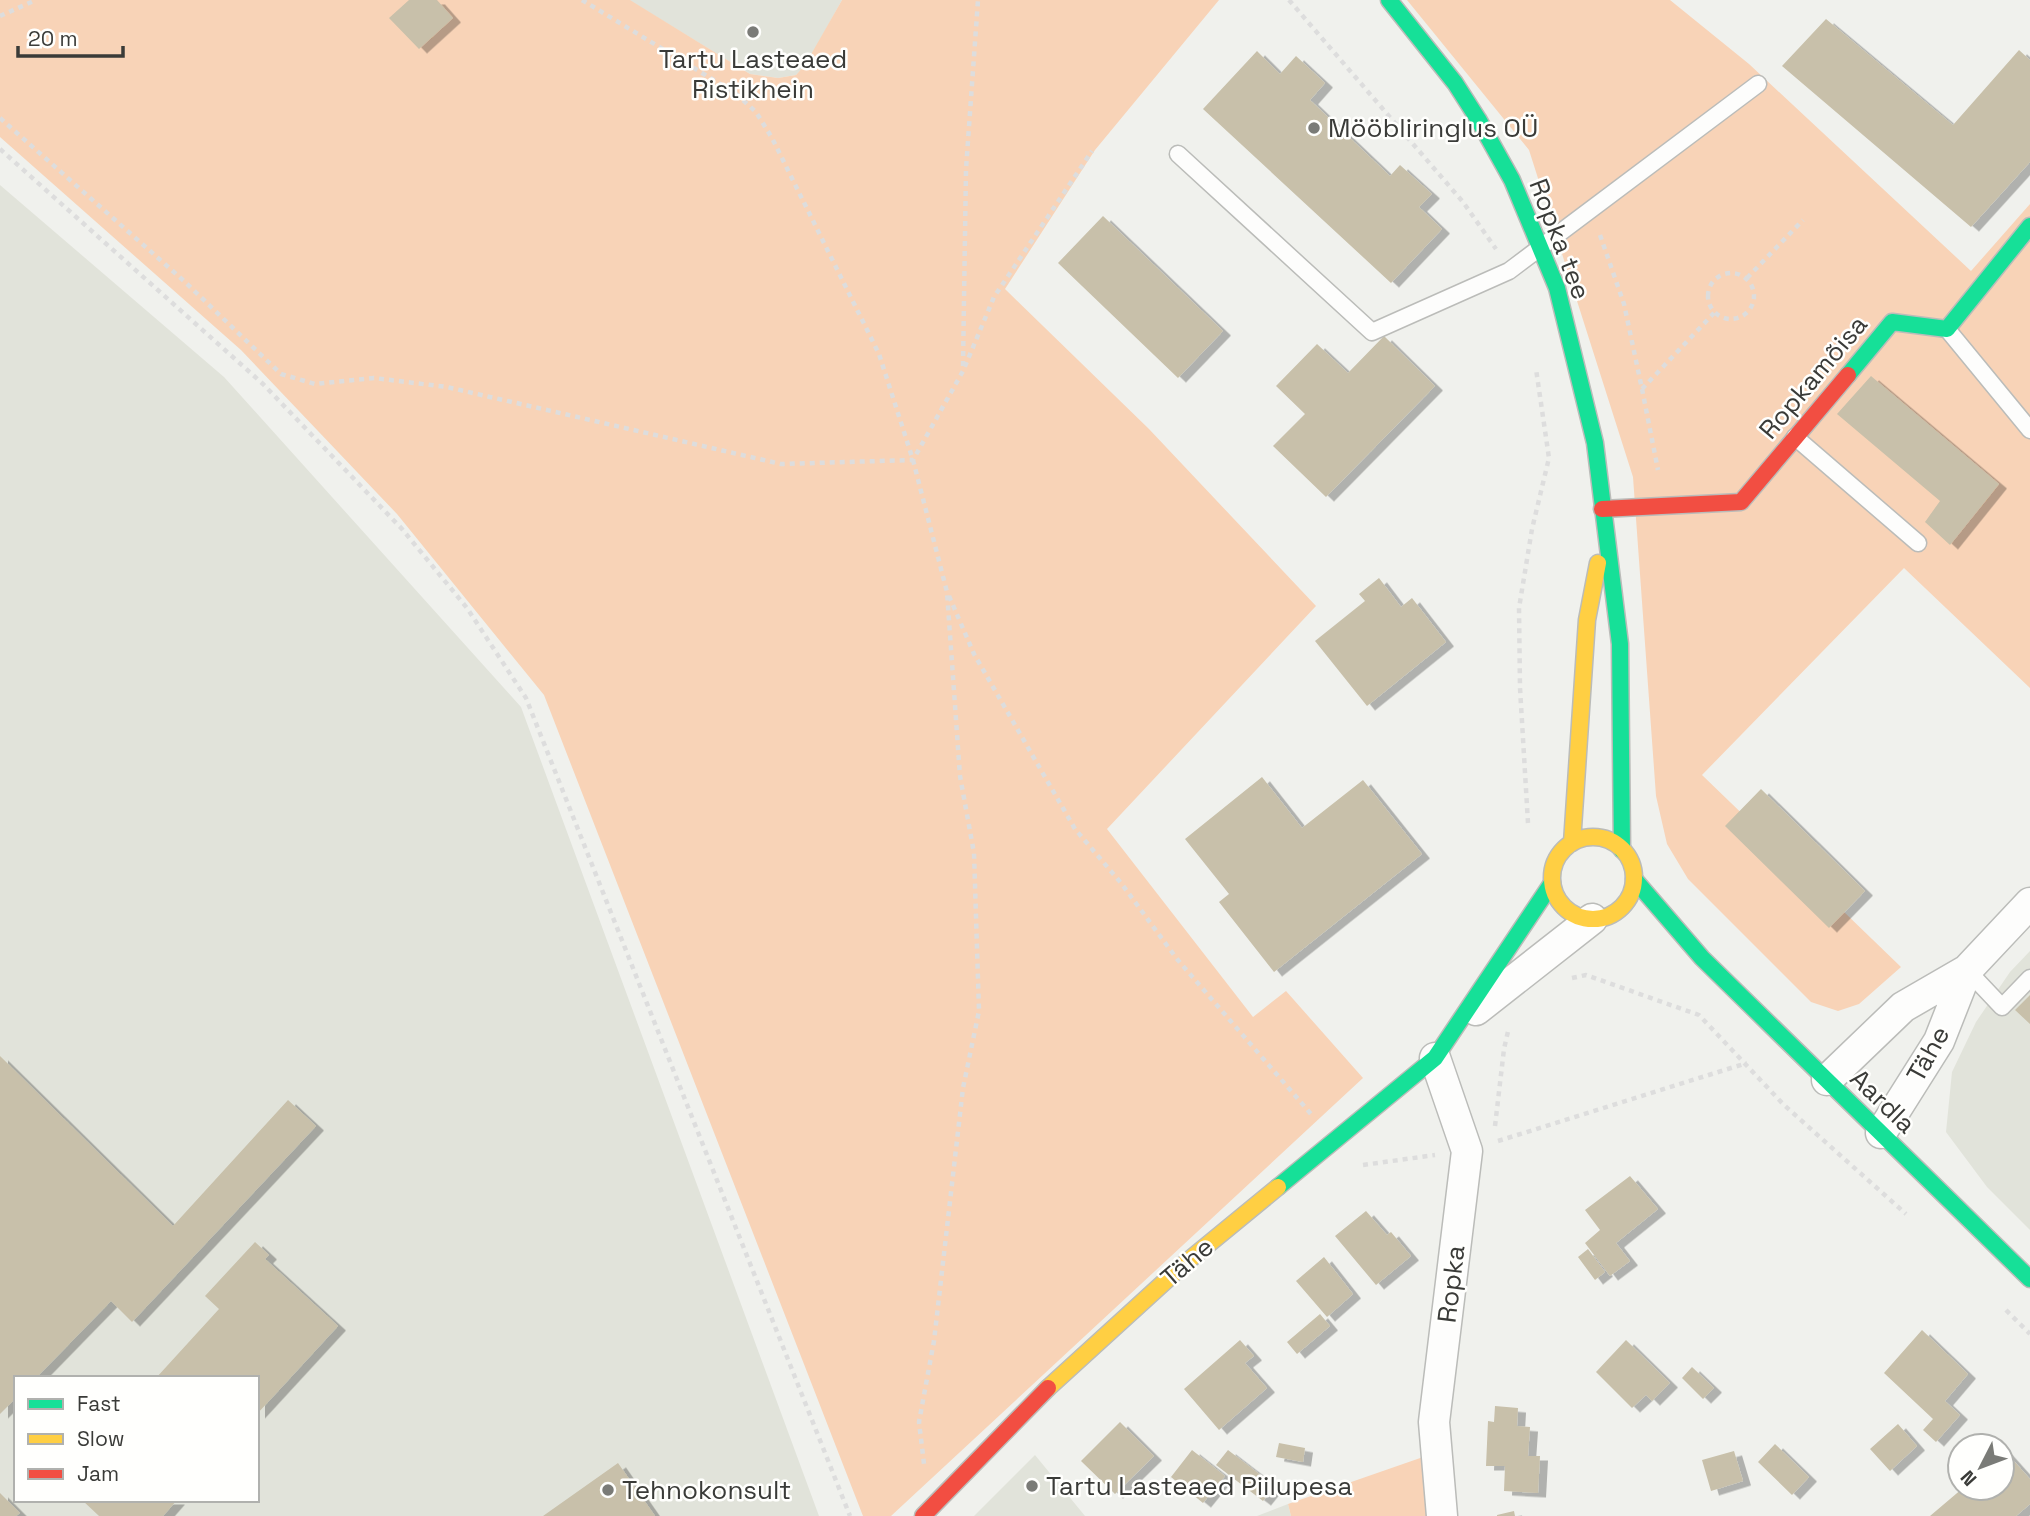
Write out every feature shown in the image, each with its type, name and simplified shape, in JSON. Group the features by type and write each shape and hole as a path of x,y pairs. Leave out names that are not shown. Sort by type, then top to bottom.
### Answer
{"street":[{"name":"Ropka tee","path":"1389,0 1455,83 1478,119 1512,180 1542,246 1557,288 1595,443 1620,644 1622,850"},
{"path":"1947,329 2030,226"},
{"name":"Ropkamõisa","path":"1602,509 1741,502 1892,322 1947,329"},
{"name":"Ropka tee","path":"1572,843 1587,620 1604,530"},
{"path":"1599,838 1622,850 1633,868 1634,879 1632,891 1613,916 1570,912 1555,895 1552,883 1556,860 1572,843 1599,838"},
{"name":"Aardla","path":"1634,879 1702,958 2028,1274"},
{"name":"Tähe","path":"927,1512 1054,1382 1183,1265 1435,1058 1552,883"},
{"name":"Tähe","path":"1827,1080 1903,1007 1967,970 2030,903"},
{"name":"Tähe","path":"1462,1021 1613,916"},
{"name":"Aardla","path":"1665,938 1702,958"},
{"name":"Tähe","path":"1881,1133 1939,1041 1967,970"},
{"name":"Ropka","path":"1435,1058 1466,1151 1434,1422 1442,1516"}],"lane":[{"path":"1178,153 1372,332 1509,271 1588,208 1758,84"},
{"path":"1947,329 2030,430"},
{"path":"1795,437 1919,543"},
{"path":"1967,970 2002,1007 2030,978"}],"path":[{"path":"0,16 36,0"},
{"path":"582,0 686,61 756,112 792,172 808,215 879,354 913,460 947,592 974,654 1075,829 1121,883 1193,978 1314,1118"},
{"path":"963,371 966,169 978,0"},
{"path":"1289,0 1463,202 1490,238 1509,271"},
{"path":"0,118 184,281 281,374 316,384 374,378 447,387 781,464 913,460"},
{"path":"0,149 263,384 384,510 467,608 526,698 850,1516"},
{"path":"913,460 963,371 994,298 1092,151"},
{"path":"1588,208 1623,304 1642,389 1663,507"},
{"path":"1747,278 1803,220"},
{"path":"1735,271 1747,278 1754,296 1747,312 1731,320 1714,313 1707,294 1716,280 1735,271"},
{"path":"1642,389 1714,313"},
{"path":"1528,823 1520,688 1519,608 1532,529 1549,458 1535,359"},
{"path":"927,1512 919,1422 934,1341 963,1088 979,1011 974,853 960,776 947,592"},
{"path":"1564,979 1586,975 1699,1015 1784,1105 1908,1215"},
{"path":"1511,1023 1504,1049 1493,1143 1747,1063"},
{"path":"1354,1167 1466,1151"},
{"path":"2003,1306 2030,1334"}],"shaded area":[{"path":"0,0 630,0 750,74 778,78 796,75 805,65 842,0 1219,0 1095,150 1005,289 1149,429 1316,606 1107,829 1253,1017 1286,991 1363,1078 891,1516 863,1516 544,695 397,514 241,350 0,137"},
{"name":"Tartu Lasteaed Ristikhein","path":"629,0 842,0 806,65 796,75 778,78 750,74"},
{"path":"1407,0 1670,0 1749,64 1971,271 2030,204 2030,688 1904,568 1702,775 1901,967 1859,1004 1838,1011 1811,1002 1688,879 1667,844 1656,796 1633,477 1529,150"},
{"path":"0,185 224,377 521,707 819,1516 0,1516"},
{"path":"2030,951 2030,1230 1987,1187 1946,1132 1952,1072 1976,1022 2010,972"},
{"name":"Tartu Lasteaed Piilupesa","path":"1035,1455 1085,1516 974,1516"},
{"path":"1426,1456 1432,1516 1291,1516 1288,1504"},
{"name":"Tartu Lasteaed Piilupesa","path":"1288,1504 1291,1516 1257,1516"}],"building":[{"path":"409,0 437,0 453,18 419,49 389,18"},
{"path":"1826,19 1953,125 2019,50 2030,60 2030,162 1971,227 1782,66"},
{"path":"1257,51 1280,74 1296,56 1325,83 1310,100 1390,176 1400,165 1432,194 1419,207 1442,229 1391,283 1203,109"},
{"path":"1103,216 1223,331 1178,378 1058,263"},
{"path":"1384,336 1435,386 1326,497 1273,446 1305,414 1276,386 1317,344 1348,373"},
{"path":"1871,376 1999,484 1950,545 1925,522 1940,501 1837,414"},
{"path":"1379,578 1401,607 1412,598 1446,642 1367,706 1315,641 1365,601 1359,594"},
{"path":"1262,777 1302,828 1363,780 1422,854 1274,972 1219,902 1229,894 1185,839"},
{"path":"1761,789 1865,891 1829,928 1725,826"},
{"path":"2030,995 2030,1024 2015,1010"},
{"path":"0,1056 173,1226 288,1100 316,1126 132,1322 111,1301 38,1376 14,1376 14,1400 0,1414"},
{"path":"1630,1176 1658,1209 1616,1243 1630,1261 1610,1276 1585,1243 1600,1230 1585,1210"},
{"path":"1366,1211 1387,1235 1391,1232 1411,1256 1376,1285 1335,1236"},
{"path":"255,1242 269,1255 265,1259 338,1326 259,1412 259,1376 158,1376 219,1309 205,1296"},
{"path":"1588,1249 1605,1272 1595,1280 1578,1257"},
{"path":"1324,1257 1353,1294 1327,1317 1296,1281"},
{"path":"1320,1314 1330,1326 1297,1354 1287,1342"},
{"path":"1922,1330 1968,1374 1945,1401 1960,1415 1936,1442 1923,1430 1933,1419 1884,1373"},
{"path":"1240,1340 1254,1356 1245,1363 1267,1388 1219,1430 1184,1389"},
{"path":"1626,1340 1670,1383 1652,1401 1646,1395 1632,1408 1596,1372"},
{"path":"1692,1367 1714,1388 1703,1399 1682,1378"},
{"path":"1495,1406 1518,1408 1517,1426 1530,1427 1528,1456 1540,1456 1538,1493 1504,1491 1505,1466 1486,1466 1488,1421 1494,1422"},
{"path":"1120,1422 1154,1456 1115,1494 1081,1461"},
{"path":"1898,1424 1917,1446 1890,1471 1870,1449"},
{"path":"1279,1443 1305,1448 1303,1462 1276,1457"},
{"path":"1775,1444 1809,1477 1792,1495 1758,1462"},
{"path":"1192,1450 1225,1476 1203,1503 1171,1477"},
{"path":"1228,1450 1275,1486 1263,1501 1216,1465"},
{"path":"1734,1451 1743,1481 1711,1491 1702,1460"},
{"name":"Tehnokonsult","path":"618,1463 655,1516 543,1516"},
{"path":"2016,1463 2030,1479 2030,1504 2016,1516 1930,1516 1946,1502 2016,1502"},
{"path":"0,1493 20,1513 16,1516 0,1516"},
{"path":"84,1502 175,1502 163,1516 99,1516"},
{"path":"1514,1511 1515,1516 1497,1516 1497,1515"}],"traffic: fast":[{"path":"1389,0 1455,83 1478,119 1512,180 1557,288 1595,443 1620,644 1622,850"},
{"path":"1848,375 1892,322 1947,329 2030,226"},
{"path":"1634,879 1702,958 2030,1279"},
{"path":"1278,1187 1435,1058 1552,883"}],"traffic: slow":[{"path":"1572,843 1587,620 1598,563"},
{"path":"1593,837 1609,840 1622,849 1631,862 1634,878 1631,894 1622,907 1609,916 1593,919 1577,916 1564,907 1555,894 1552,878 1555,862 1564,849 1577,840 1593,837"},
{"path":"1048,1388 1183,1265 1278,1187"}],"traffic: jam":[{"path":"1602,509 1741,502 1848,375"},
{"path":"923,1516 1048,1388"}],"place":[{"name":"Tartu Lasteaed Ristikhein","path":"753,32"},
{"name":"Mööbliringlus OÜ","path":"1314,128"},
{"name":"Tartu Lasteaed Piilupesa","path":"1032,1486"},
{"name":"Tehnokonsult","path":"608,1490"}]}
